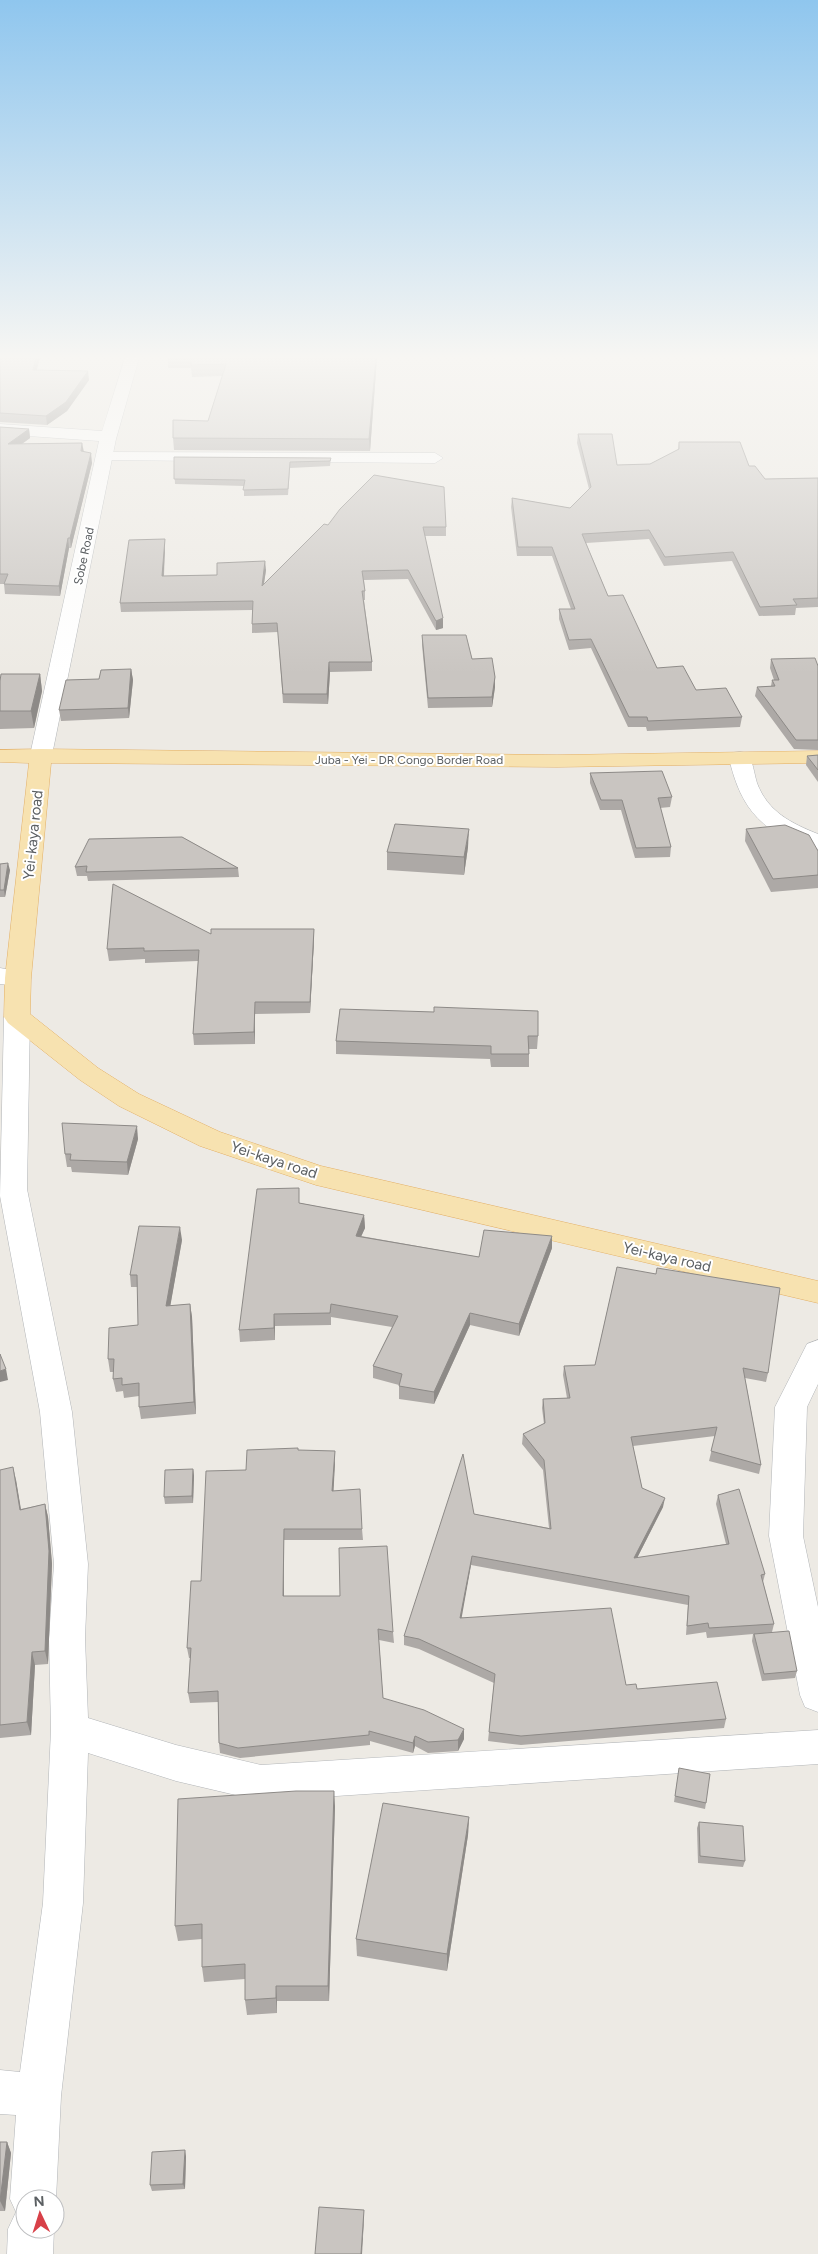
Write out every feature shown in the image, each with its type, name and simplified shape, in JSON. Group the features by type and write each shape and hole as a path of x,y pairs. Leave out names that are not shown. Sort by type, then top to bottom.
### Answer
{"main road":[{"name":"Yei-kaya road","path":"41,755 9,977 17,1017 89,1074 129,1100 210,1139 316,1175 818,1292"},
{"name":"Juba - Yei - DR Congo Border Road","path":"0,756 547,761 818,757"}],"street":[{"name":"Sobe Road","path":"41,755 103,463"},
{"path":"740,758 746,787 764,816 818,842"},
{"path":"17,1017 13,1189 56,1412 71,1564 67,1638 70,1730 62,1903 19,2094 32,2189"},
{"path":"818,1352 791,1407 786,1536 818,1695"},
{"path":"70,1730 176,1764 261,1783 818,1747"},
{"path":"30,2254 31,2239"}],"building":[{"path":"0,463 88,463 70,538 68,538 59,586 4,584 8,574 0,574"},
{"path":"174,463 290,463 288,489 243,490 245,480 174,479"},
{"path":"585,463 617,463 617,465 748,463 749,466 755,466 765,479 818,478 818,598 793,599 797,605 760,607 733,552 665,557 649,530 582,534 608,596 623,595 657,668 683,666 696,690 726,688 742,717 648,721 647,717 629,717 591,639 569,640 559,609 575,609 552,547 518,547 512,498 570,508 591,487"},
{"path":"374,475 444,487 446,527 423,527 443,618 436,621 408,570 362,571 365,591 362,591 372,662 329,662 327,694 283,694 277,623 252,624 253,601 120,603 129,540 165,539 162,576 217,575 217,563 265,561 262,586 324,524 328,525 340,509"},
{"path":"422,635 466,635 472,659 492,658 495,677 492,697 428,698"},
{"path":"815,658 818,666 818,740 796,740 757,687 775,686 772,680 779,680 771,659"},
{"path":"131,669 128,708 59,710 66,680 99,679 101,670"},
{"path":"1,674 40,674 31,711 0,711"},
{"path":"818,755 818,770 807,756"},
{"path":"662,771 672,797 658,798 671,847 636,848 622,800 601,800 590,773"},
{"path":"395,824 469,829 464,857 387,852"},
{"path":"785,825 809,835 818,851 818,875 773,879 746,829"},
{"path":"182,837 238,868 86,872 87,866 75,867 89,839"},
{"path":"8,863 4,890 0,890 0,864"},
{"path":"113,884 211,934 211,929 314,929 310,1002 255,1002 254,1032 193,1034 199,950 144,951 144,948 107,949"},
{"path":"434,1007 538,1011 538,1036 528,1036 529,1054 491,1054 491,1046 336,1041 340,1009 434,1012"},
{"path":"62,1123 137,1126 127,1162 70,1160 71,1154 65,1154"},
{"path":"299,1188 299,1203 364,1215 356,1236 479,1257 484,1230 552,1236 519,1324 470,1313 434,1392 399,1386 402,1374 373,1366 398,1316 331,1304 330,1313 274,1314 274,1328 239,1330 257,1189"},
{"path":"139,1226 180,1227 166,1306 190,1304 194,1402 139,1407 139,1383 122,1385 122,1378 113,1379 114,1359 108,1359 109,1328 138,1325 137,1275 130,1275"},
{"path":"617,1267 656,1274 657,1268 780,1288 768,1373 743,1368 761,1465 711,1451 717,1427 631,1437 642,1488 665,1498 634,1558 729,1544 718,1495 739,1489 765,1574 761,1575 774,1624 709,1628 708,1623 687,1626 689,1596 472,1556 460,1618 611,1608 626,1685 636,1684 637,1689 717,1682 726,1719 521,1736 489,1732 495,1674 419,1639 404,1636 463,1454 474,1514 551,1529 544,1460 523,1434 545,1423 543,1399 570,1398 564,1366 595,1365"},
{"path":"0,1354 6,1369 0,1371"},
{"path":"298,1448 298,1450 335,1451 332,1491 360,1489 362,1529 284,1529 283,1596 340,1596 339,1548 387,1546 393,1632 378,1629 383,1698 424,1710 464,1729 458,1740 428,1742 415,1736 413,1743 369,1731 369,1735 238,1748 219,1743 218,1691 188,1693 191,1648 187,1648 191,1581 201,1581 206,1471 246,1470 247,1450"},
{"path":"13,1467 20,1510 45,1504 49,1551 45,1651 32,1652 27,1722 0,1725 0,1470"},
{"path":"193,1469 192,1496 164,1497 165,1470"},
{"path":"789,1631 797,1671 764,1674 754,1634"},
{"path":"679,1768 710,1774 706,1803 675,1796"},
{"path":"296,1791 334,1791 328,1986 276,1986 276,1998 245,2000 245,1964 202,1967 202,1924 175,1926 178,1799"},
{"path":"383,1803 469,1817 447,1954 356,1939"},
{"path":"699,1822 743,1826 745,1861 700,1856"},
{"path":"0,2142 7,2142 0,2201"},
{"path":"185,2150 183,2184 150,2185 152,2152"},
{"path":"319,2207 364,2210 361,2254 315,2254"}]}
